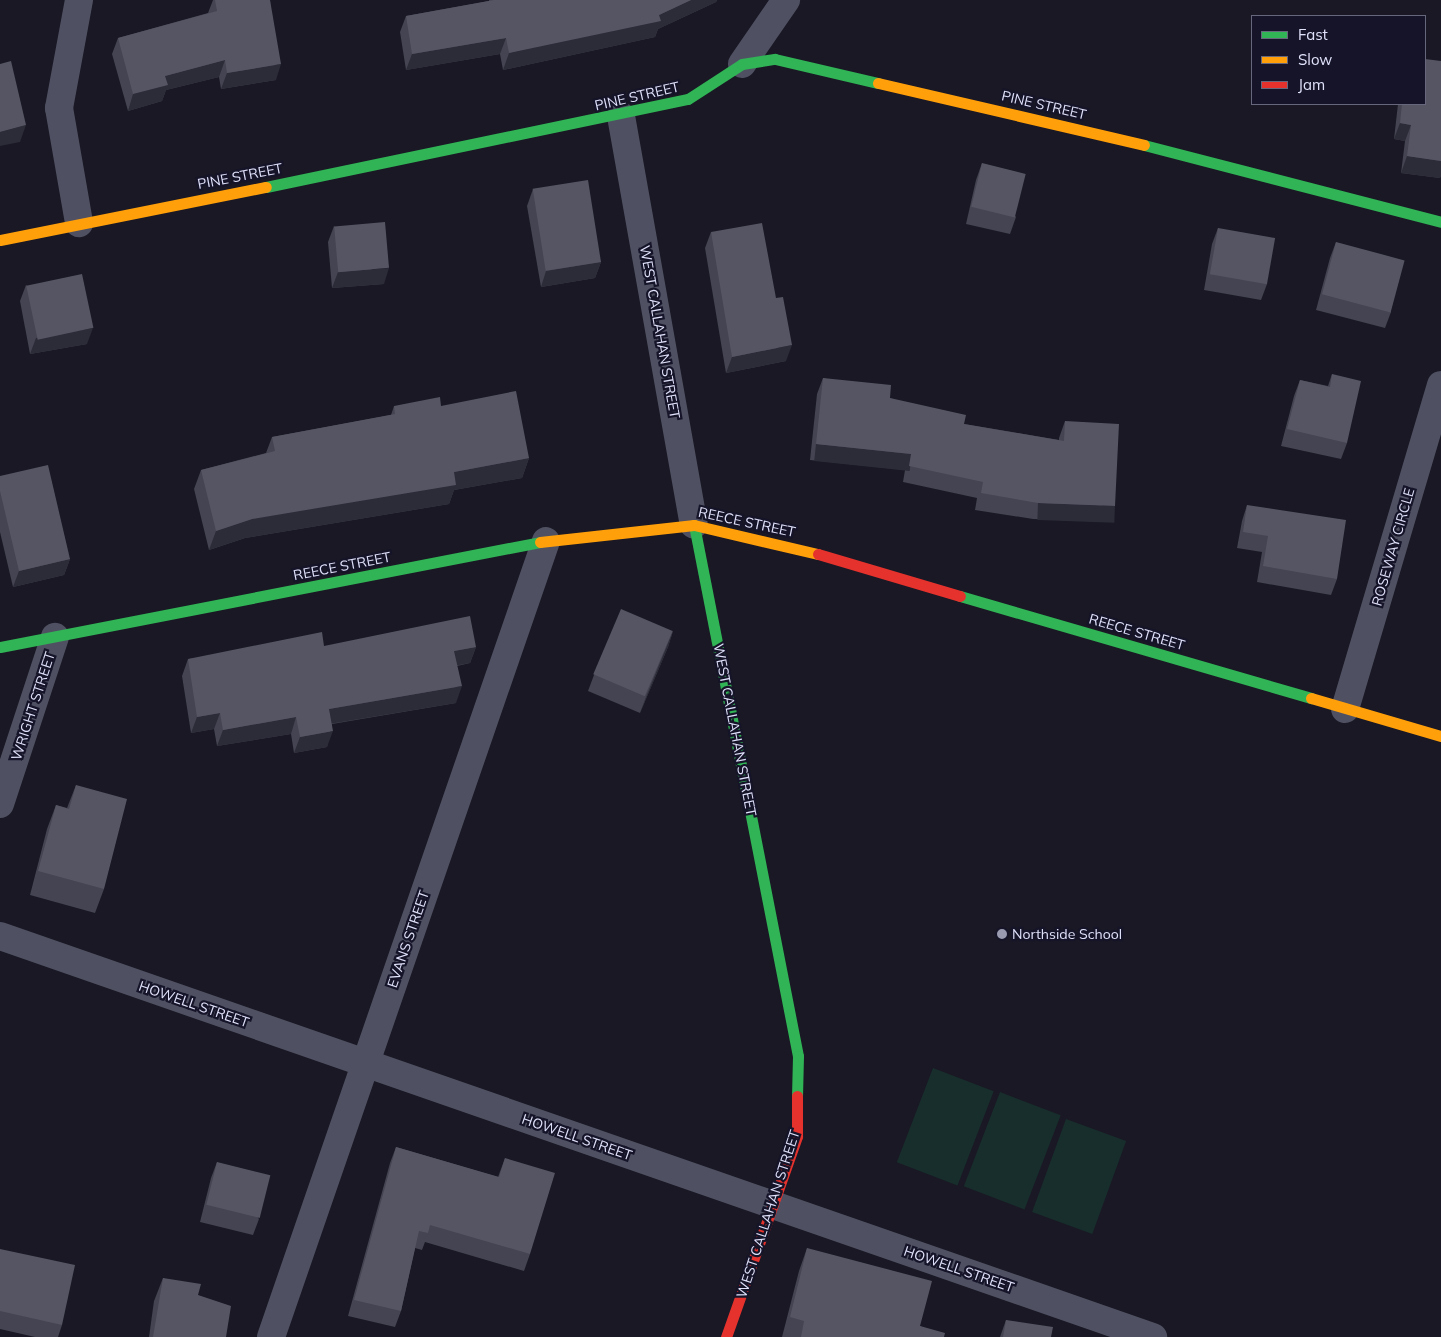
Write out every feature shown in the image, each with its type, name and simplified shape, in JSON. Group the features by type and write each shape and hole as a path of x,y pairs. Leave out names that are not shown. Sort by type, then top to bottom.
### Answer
{"street":[{"path":"79,0 59,108 79,222"},
{"path":"742,64 786,0"},
{"name":"PINE STREET","path":"0,240 79,222 621,116 688,99 742,64 775,59 814,65 1441,222"},
{"name":"WEST CALLAHAN STREET","path":"621,116 694,525 798,1056 797,1136 726,1337"},
{"name":"ROSEWAY CIRCLE","path":"1345,709 1441,385"},
{"name":"REECE STREET","path":"0,647 546,541 694,525 776,542 1441,736"},
{"name":"EVANS STREET","path":"271,1337 546,541"},
{"name":"WRIGHT STREET","path":"0,804 55,636"},
{"name":"HOWELL STREET","path":"0,936 1153,1337"}],"green space":[{"path":"933,1068 994,1091 957,1186 897,1162"},
{"path":"1000,1092 1061,1115 1024,1210 964,1186"},
{"path":"1066,1119 1126,1141 1092,1234 1032,1212"}],"building":[{"path":"215,0 270,0 281,64 227,73 225,60 165,76 168,85 133,94 118,38 217,11"},
{"path":"494,0 691,0 659,15 661,21 509,53 506,38 412,54 406,16"},
{"path":"1426,59 1441,61 1441,161 1407,156 1411,125 1400,123 1402,105 1426,105"},
{"path":"11,61 26,125 0,132 0,64"},
{"path":"982,163 1026,174 1015,218 971,207"},
{"path":"588,180 601,262 546,271 533,189"},
{"path":"385,222 389,268 338,272 334,226"},
{"path":"762,223 776,298 783,297 792,345 732,357 711,232"},
{"path":"1218,228 1275,238 1267,284 1210,274"},
{"path":"1336,242 1405,260 1391,313 1322,294"},
{"path":"82,274 93,328 38,340 26,286"},
{"path":"1332,374 1361,381 1347,443 1287,429 1300,380 1330,387"},
{"path":"823,378 891,385 890,398 966,415 964,424 1064,441 1065,421 1119,424 1115,506 1038,503 981,493 983,482 909,466 911,454 816,444"},
{"path":"516,391 529,458 454,472 456,485 252,519 216,531 201,470 275,451 272,437 395,414 394,406 440,397 441,406"},
{"path":"48,465 70,559 19,571 0,491 0,476"},
{"path":"1247,505 1346,520 1337,579 1263,566 1268,536 1243,532"},
{"path":"621,609 673,631 645,696 593,674"},
{"path":"470,616 476,647 454,651 462,686 329,709 333,731 300,737 296,717 223,730 220,713 197,717 188,659 322,632 324,646"},
{"path":"76,785 127,799 104,889 38,871 56,805 69,809"},
{"path":"396,1147 499,1177 505,1158 555,1173 530,1254 430,1225 428,1233 419,1231 401,1311 354,1300"},
{"path":"217,1162 270,1175 260,1218 206,1205"},
{"path":"807,1248 932,1281 920,1326 945,1333 944,1337 801,1337 804,1321 790,1317"},
{"path":"0,1249 75,1265 62,1325 0,1311"},
{"path":"163,1278 201,1284 198,1295 231,1306 226,1337 153,1337"},
{"path":"1006,1320 1053,1327 1051,1337 1003,1337"}],"traffic: fast":[{"path":"266,187 688,99 742,64 775,59 878,83"},
{"path":"1144,145 1441,222"},
{"path":"694,525 798,1056 797,1096"},
{"path":"0,647 540,542"},
{"path":"960,596 1311,698"}],"traffic: slow":[{"path":"878,83 1144,145"},
{"path":"0,240 266,187"},
{"path":"540,542 694,525 818,554"},
{"path":"1311,698 1441,736"}],"traffic: jam":[{"path":"818,554 960,596"},
{"path":"726,1337 797,1136 797,1096"}],"place":[{"name":"Northside School","path":"1002,934"}]}
